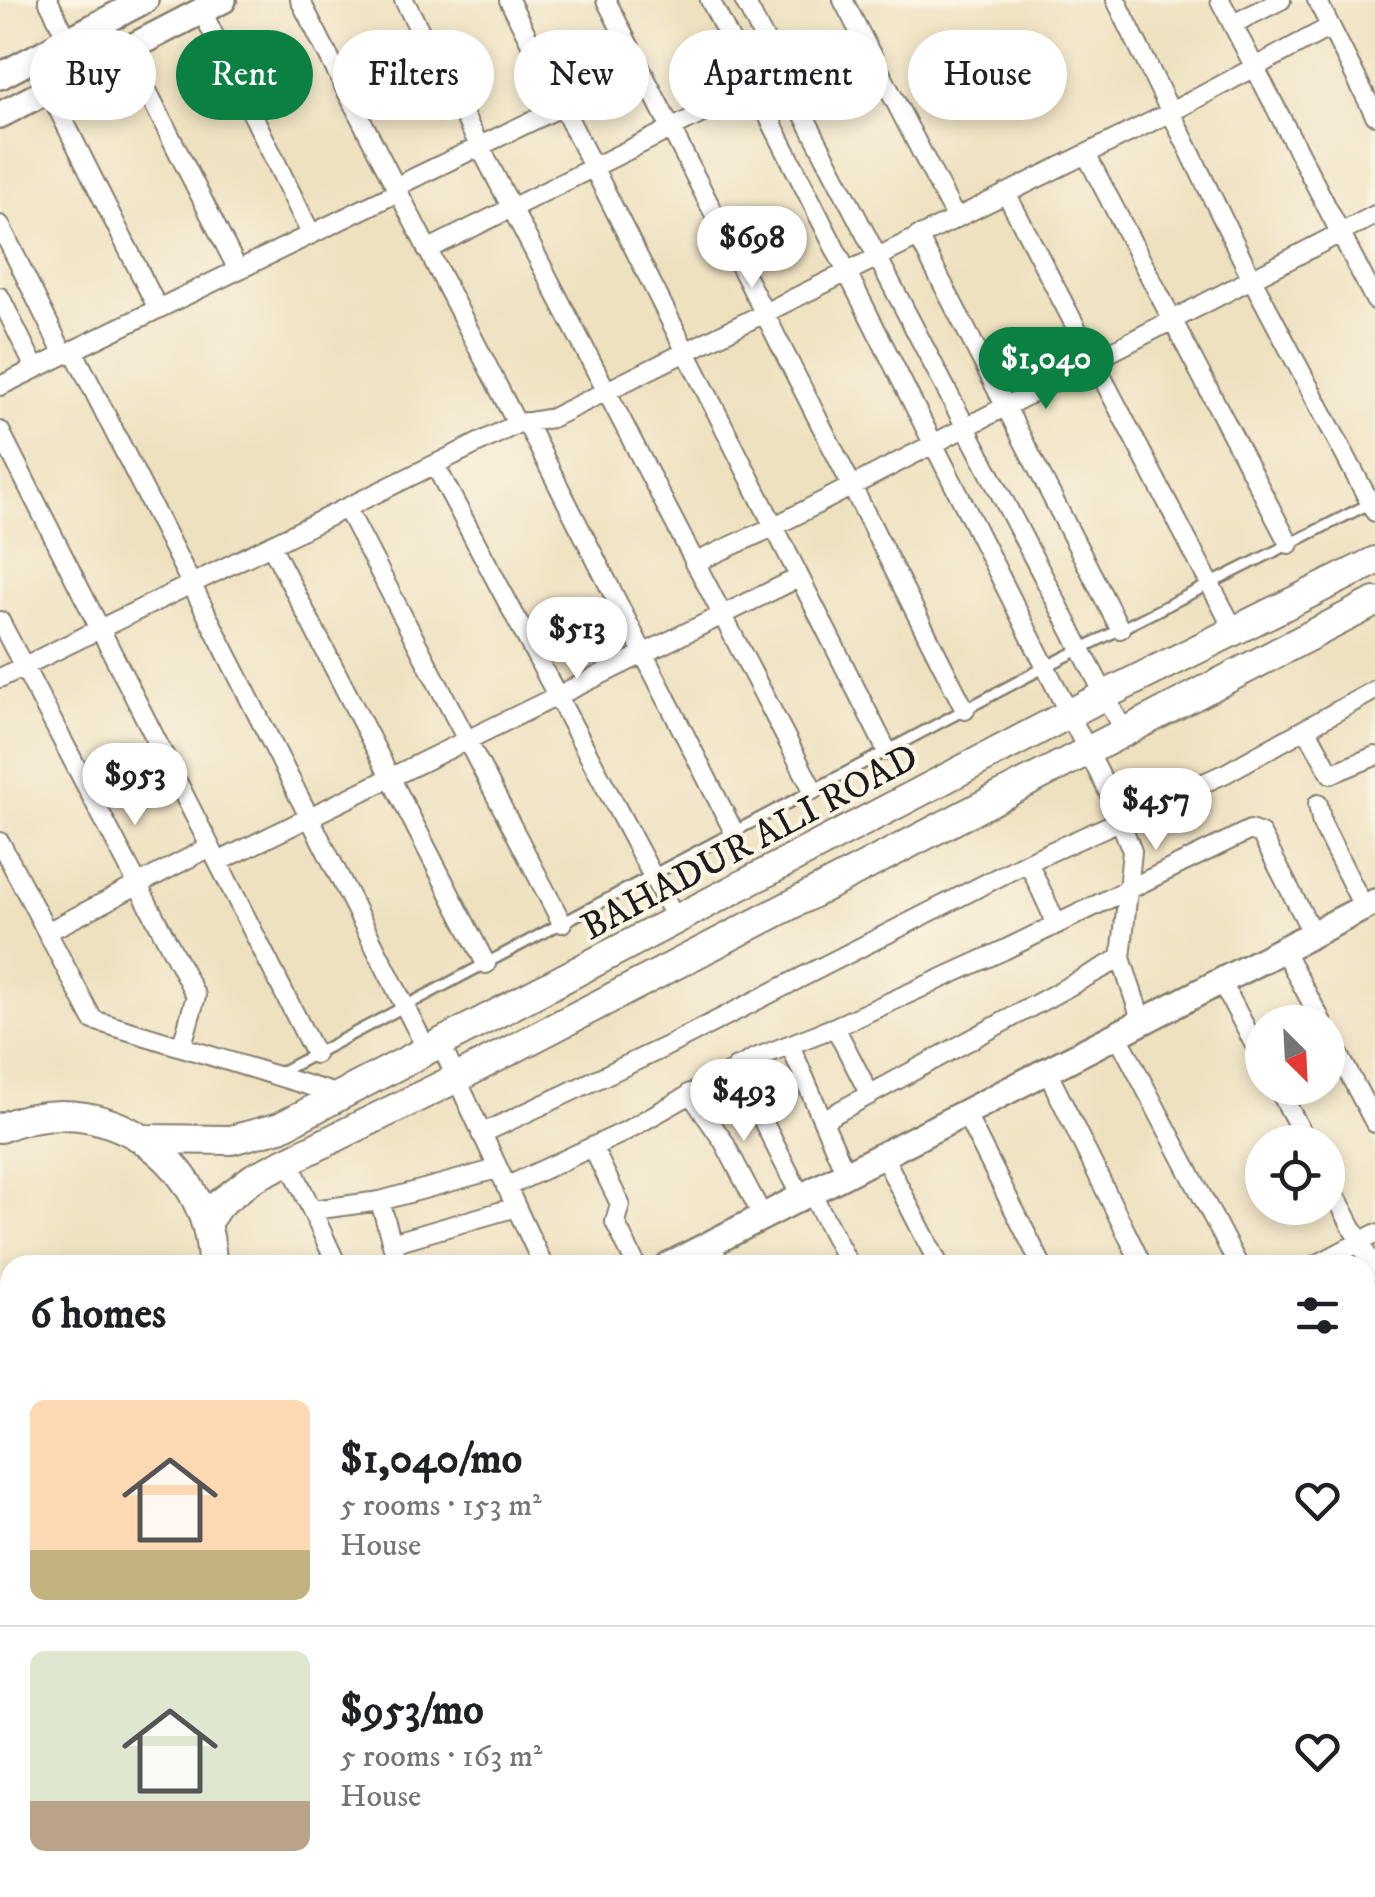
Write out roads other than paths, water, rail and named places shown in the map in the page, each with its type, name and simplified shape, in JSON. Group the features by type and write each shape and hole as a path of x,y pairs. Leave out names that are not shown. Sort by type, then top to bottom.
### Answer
{"main road":[{"name":"BAHADUR ALI ROAD","path":"146,1140 202,1142 250,1136 344,1096 1105,695 1375,561"},
{"name":"BAHADUR ALI ROAD","path":"206,1223 234,1189 288,1160 454,1079 1375,602"},
{"path":"3,1120 69,1114 110,1122 146,1140 184,1176 206,1223 211,1255"}],"street":[{"path":"48,0 63,30"},
{"path":"87,30 145,0"},
{"path":"300,0 734,832"},
{"path":"404,0 813,790"},
{"path":"509,0 524,30"},
{"path":"606,0 965,710"},
{"path":"710,0 726,30"},
{"path":"744,0 1124,732"},
{"path":"843,0 956,217"},
{"path":"1116,0 1252,279 1373,505"},
{"path":"1220,0 1375,300"},
{"path":"1232,24 1281,0"},
{"path":"1317,0 1375,115"},
{"path":"156,34 213,5 310,234"},
{"path":"0,678 521,423 552,418 1171,112 1330,27"},
{"path":"0,76 30,60"},
{"path":"0,115 30,100"},
{"path":"156,108 238,270"},
{"path":"64,120 158,309"},
{"path":"0,386 535,120"},
{"path":"568,120 887,751"},
{"path":"428,250 687,120"},
{"path":"772,120 1090,749 1119,818 1132,851 1121,958 1142,1022"},
{"path":"1086,154 1288,544"},
{"path":"1006,193 1234,630"},
{"path":"694,563 773,527 1375,215"},
{"path":"0,225 192,586 404,1007 454,1079 538,1255"},
{"path":"918,236 1120,629"},
{"path":"0,297 36,368"},
{"path":"0,430 315,1054"},
{"path":"435,465 677,922"},
{"path":"346,509 562,923"},
{"path":"272,547 486,964"},
{"path":"47,932 138,884 309,818 798,578"},
{"path":"0,621 196,996 182,1045"},
{"path":"481,1134 665,1047 1028,862 1226,773 1375,690"},
{"path":"1308,730 1331,774 1375,756"},
{"path":"716,1254 763,1216 1371,907 1322,824 1318,804"},
{"path":"506,1187 593,1148 736,1068 836,1027 1127,887 1256,830 1314,934"},
{"path":"0,842 93,1020 279,1073 344,1096"},
{"path":"1028,862 1056,923"},
{"path":"1283,950 1313,1005"},
{"path":"824,1120 1121,958"},
{"path":"1221,981 1245,1027"},
{"path":"836,1027 870,1095"},
{"path":"1118,1034 1233,1255"},
{"path":"790,1045 846,1174"},
{"path":"1345,1067 1375,1124"},
{"path":"736,1068 843,1255"},
{"path":"1047,1070 1137,1255"},
{"path":"690,1093 724,1142 763,1216"},
{"path":"965,1113 1037,1255"},
{"path":"593,1148 620,1204 614,1219 631,1255"},
{"path":"883,1155 934,1255"},
{"path":"288,1160 333,1255"},
{"path":"313,1210 380,1201 497,1168"},
{"path":"380,1201 395,1255"},
{"path":"1335,1255 1368,1238 1345,1205"},
{"path":"392,1243 516,1207"}],"lane":[{"path":"279,1073 1047,666 1373,505"}]}
